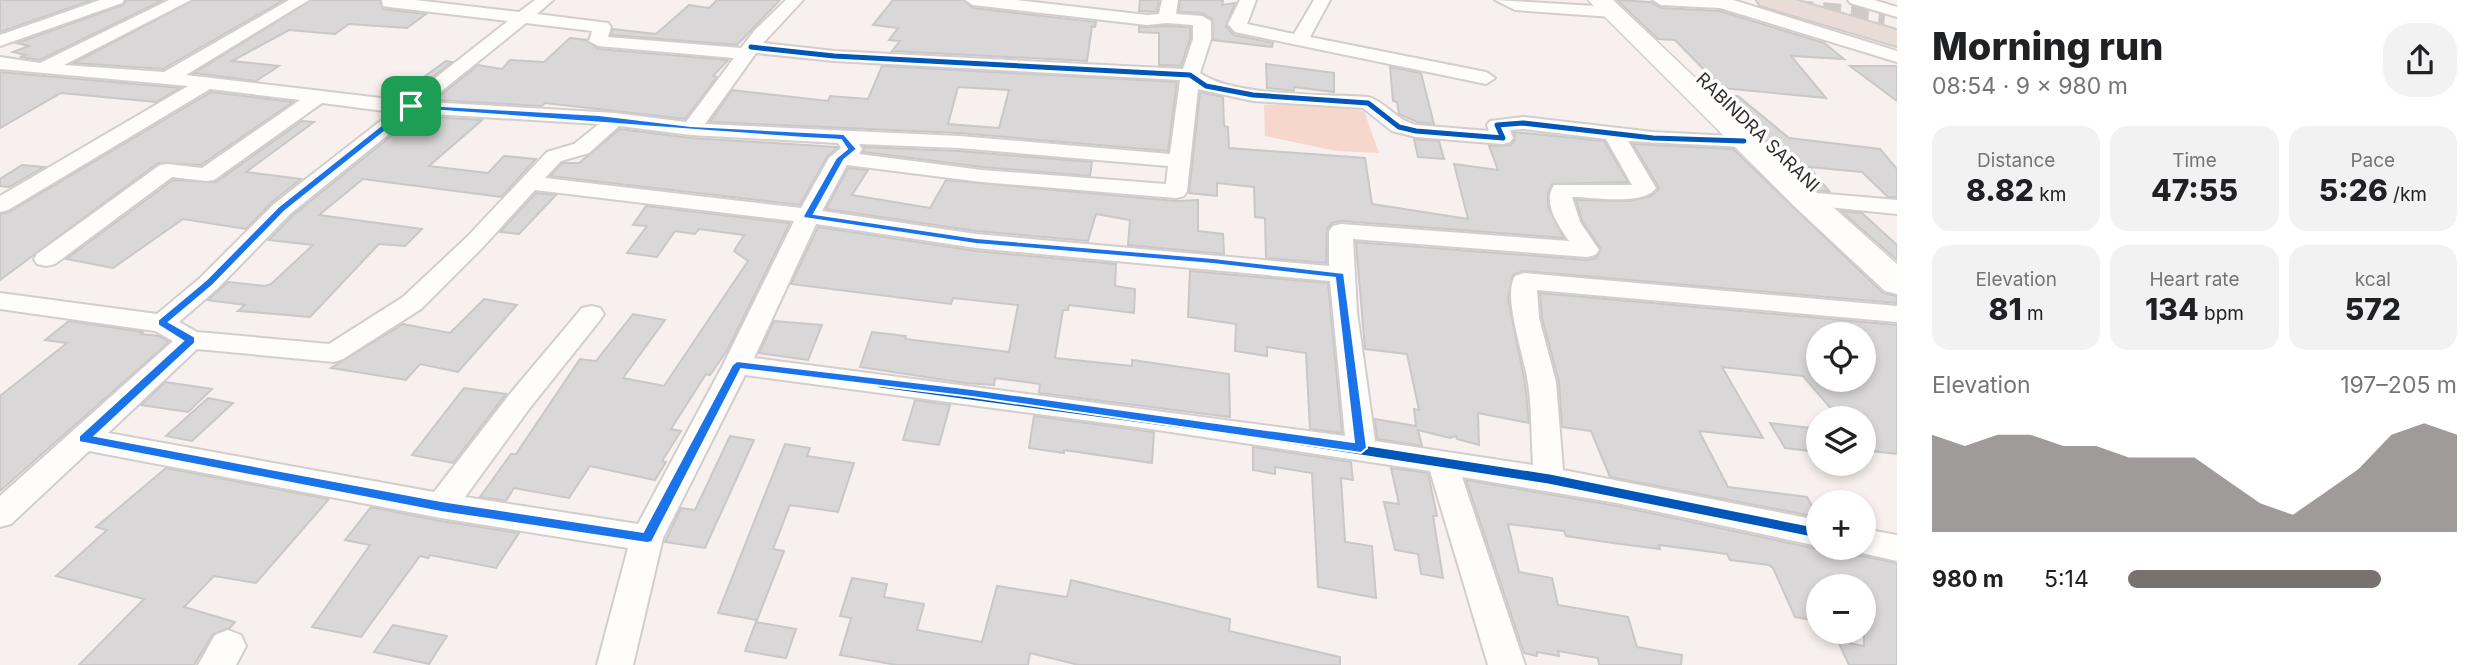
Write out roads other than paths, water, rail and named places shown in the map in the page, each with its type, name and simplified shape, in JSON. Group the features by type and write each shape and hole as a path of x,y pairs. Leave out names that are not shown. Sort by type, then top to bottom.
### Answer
{"highway":[{"path":"1803,0 1894,18"},
{"path":"1768,4 1897,38"}],"street":[{"path":"0,41 116,0"},
{"path":"42,69 183,0"},
{"path":"167,78 301,0"},
{"path":"369,0 602,27 598,41 606,42 1190,75 1206,86 1253,94 1368,103 1399,127 1416,131 1503,138 1497,125 1523,123 1614,135 1744,141"},
{"path":"162,323 209,283 282,209 545,0"},
{"path":"691,129 748,51 795,0"},
{"path":"0,63 42,69 167,78 411,106 615,120 842,148 982,176 1177,191 1190,75 1202,40 1202,22 1169,9 1147,20 1028,3 973,0"},
{"path":"1248,0 1237,23 1241,29 1486,78"},
{"path":"1298,40 1322,0"},
{"path":"1503,0 1515,5 1606,6"},
{"path":"1661,0 1768,4"},
{"path":"1856,0 1894,18"},
{"path":"1717,2 1897,57"},
{"name":"RABINDRA SARANI","path":"1606,6 1744,141 1897,283"},
{"path":"0,205 207,83"},
{"path":"46,260 168,170 206,175 319,96"},
{"path":"0,301 162,323 191,340 334,353 412,303 554,156 569,155 586,148 615,120"},
{"path":"1361,448 1340,275 1341,231 1587,250 1566,218 1560,201 1562,190 1638,192 1645,188 1614,135"},
{"path":"842,148 959,142 1180,161"},
{"path":"615,665 647,538 737,365 842,148"},
{"path":"530,183 808,216 976,241 1213,261 1340,275"},
{"path":"1805,199 1897,207"},
{"path":"1549,479 1542,383 1526,318 1524,281 1622,286 1817,308 1897,314"},
{"path":"441,506 519,402 591,314"},
{"path":"0,515 191,340"},
{"path":"737,365 972,393 1361,448 1549,479 1806,531"},
{"path":"84,439 441,506 647,538"},
{"path":"1443,463 1507,665"},
{"path":"1876,544 1897,548"}],"tunnel":[{"path":"1767,7 1885,16"}]}
